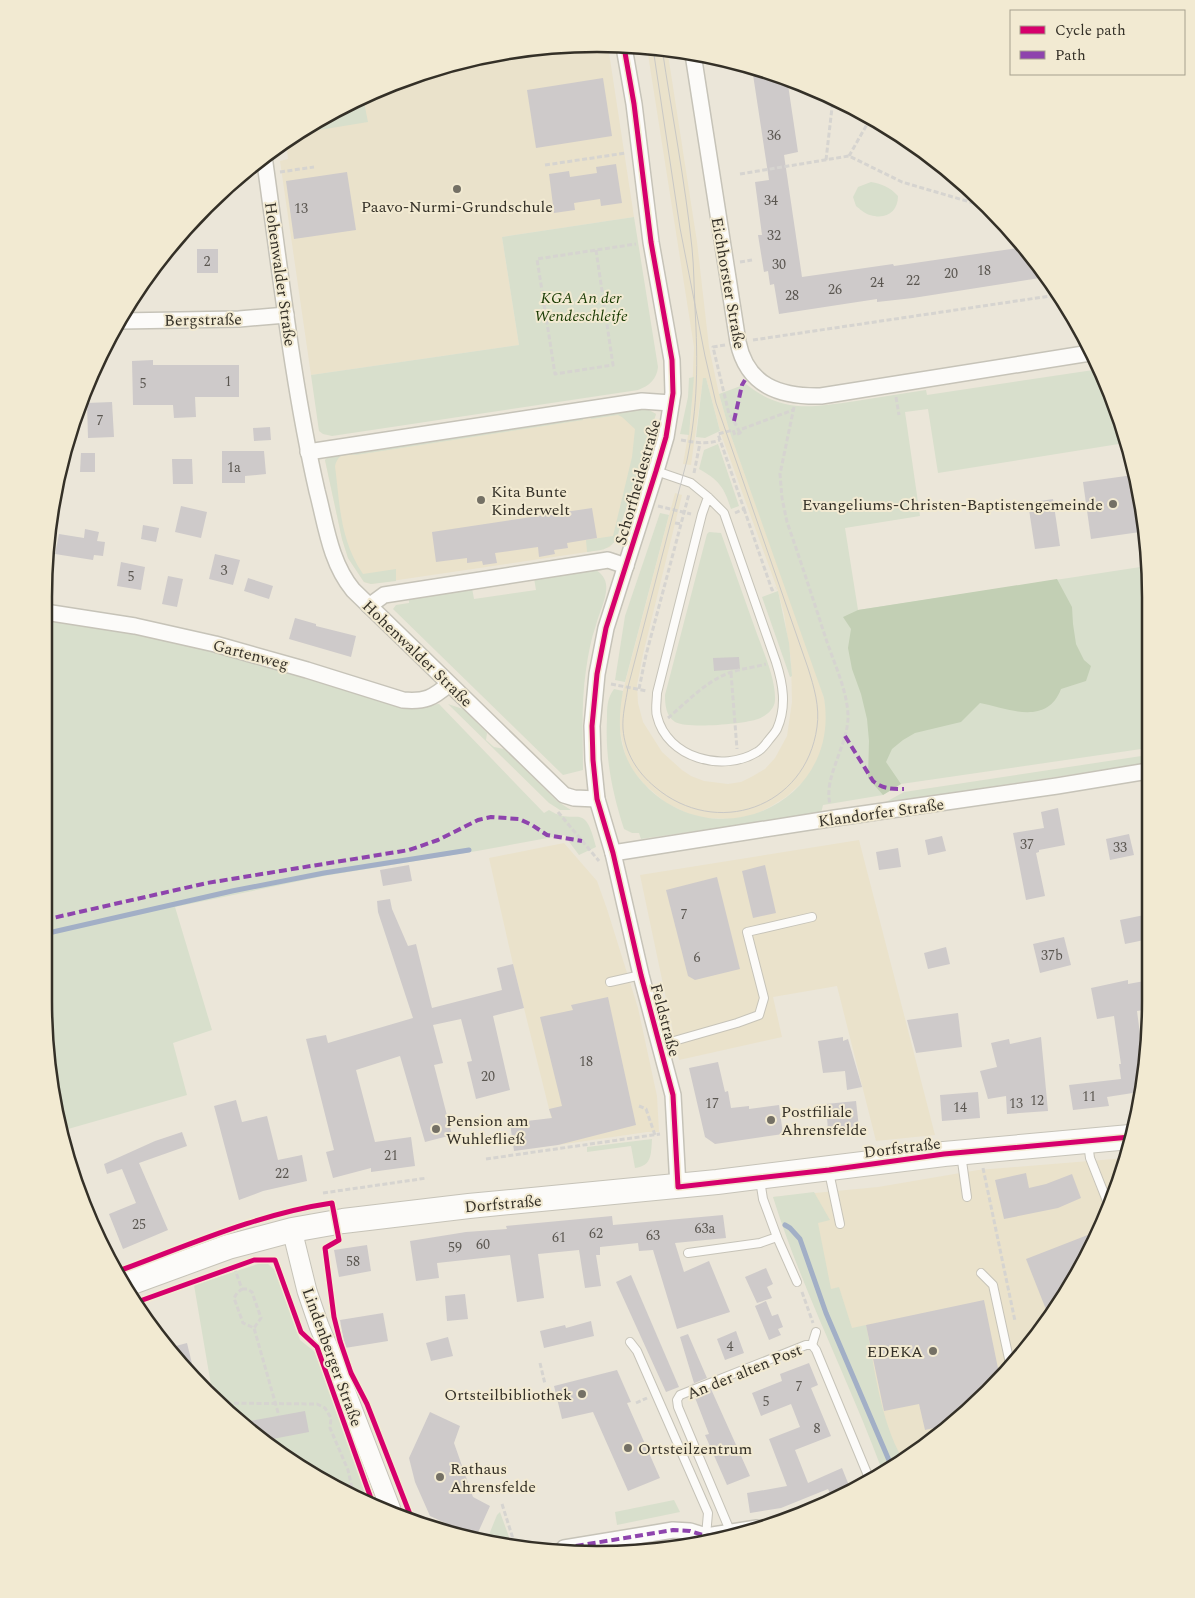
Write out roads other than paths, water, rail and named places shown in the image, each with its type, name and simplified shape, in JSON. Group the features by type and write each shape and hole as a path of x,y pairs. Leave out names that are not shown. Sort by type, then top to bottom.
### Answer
{"main road":[{"name":"Dorfstraße","path":"132,1282 228,1247 292,1230 343,1221 421,1210 678,1187 961,1153 1125,1137"}],"street":[{"name":"Schorfheidestraße","path":"609,859 593,760 592,726 598,674 606,628 666,437 673,393 672,360 651,242 635,114 625,54"},
{"name":"Eichhorster Straße","path":"694,61 738,342 742,359 750,373 758,379 778,390 809,396 1085,354"},
{"name":"Hohenwalder Straße","path":"265,166 308,452 334,557 343,577 449,684 564,794 574,798 598,799"},
{"name":"Bergstraße","path":"128,321 238,319 286,315"},
{"path":"308,452 642,401 671,403"},
{"name":"Schorfheidestraße","path":"370,606 384,595 608,560 626,566"},
{"name":"Gartenweg","path":"52,613 135,626 215,644 403,700 427,699 436,695 449,684"},
{"name":"Klandorfer Straße","path":"609,859 835,818 1057,786 1142,771"},
{"name":"Feldstraße","path":"609,859 673,1095 678,1187"},
{"name":"Lindenberger Straße","path":"292,1230 319,1326 389,1504"},
{"path":"582,1545 673,1530 690,1531 703,1535"}],"lane":[{"path":"656,471 692,483 708,497 724,513 783,685 783,705 777,730 759,752 738,760 710,761 683,751 667,739 656,715 657,693 708,497"},
{"path":"660,1045 760,1015 764,998 747,932 812,917"},
{"path":"610,982 641,975"},
{"path":"1088,1141 1090,1158 1106,1197"},
{"path":"961,1153 967,1197"},
{"path":"829,1170 840,1224"},
{"path":"759,1178 763,1199 797,1282"},
{"path":"688,1253 760,1243 777,1237"},
{"path":"981,1272 993,1285 1009,1358"},
{"path":"812,1346 816,1332"},
{"path":"630,1342 637,1351 708,1513 706,1535"},
{"name":"An der alten Post","path":"729,1529 677,1400 680,1395 806,1345 812,1346 816,1350 867,1474"}],"waterway":[{"path":"52,932 232,891 324,873 469,850"},
{"path":"785,1225 800,1239 826,1313 889,1461"}],"tram line":[{"path":"654,56 680,228 695,305"},
{"path":"663,57 689,223 694,270 695,305"},
{"path":"695,305 716,403 808,668 817,705 817,727 809,755 796,778 777,795 755,807 730,812 704,811 679,803 655,787 637,768 629,754 623,729 628,687 691,440 697,366 695,305"}],"place":[{"name":"Paavo-Nurmi-Grundschule","path":"457,189"},
{"name":"Kita Bunte Kinderwelt","path":"481,500"},
{"name":"Evangeliums-Christen-Baptistengemeinde","path":"1113,504"},
{"name":"Postfiliale Ahrensfelde","path":"771,1120"},
{"name":"Pension am Wuhlefließ","path":"436,1129"},
{"name":"EDEKA","path":"933,1351"},
{"name":"Ortsteilbibliothek","path":"582,1394"},
{"name":"Ortsteilzentrum","path":"628,1448"},
{"name":"Rathaus Ahrensfelde","path":"440,1477"}],"park label":[{"name":"KGA An der Wendeschleife","path":"581,306"}]}
